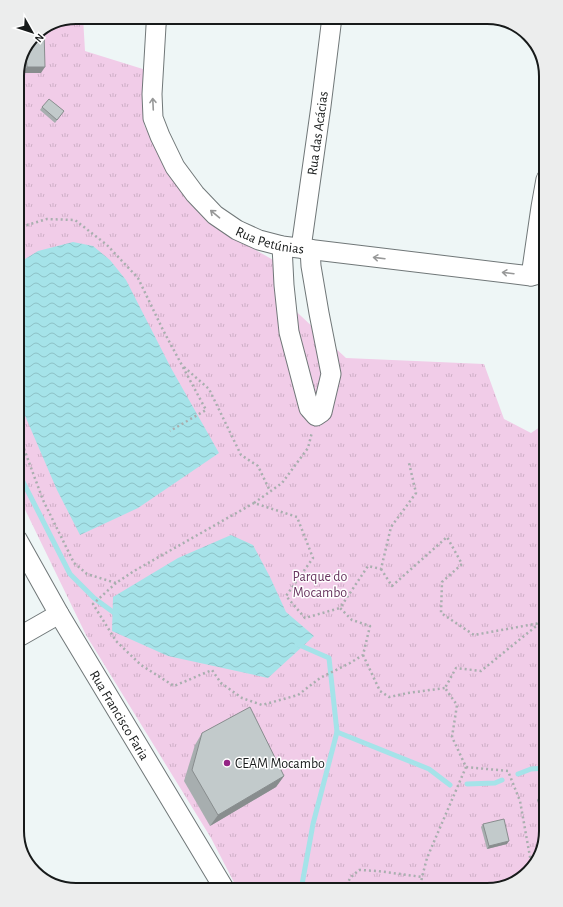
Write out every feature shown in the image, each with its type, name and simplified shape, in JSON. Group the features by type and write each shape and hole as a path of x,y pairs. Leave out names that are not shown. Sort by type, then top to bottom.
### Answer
{"street":[{"name":"Rua Petúnias","path":"156,24 152,94 153,118 160,136 175,167 195,194 215,215 237,230 259,240 282,246 539,274"},
{"name":"Rua das Acácias","path":"316,416 322,412 331,374 311,266 306,249 331,24"},
{"path":"282,246 289,332 309,408 316,416"},
{"name":"Rua Francisco Faria","path":"24,551 220,883"},
{"path":"24,634 60,614"}],"path":[{"path":"24,226 47,218 74,220 107,245 138,278 163,330 206,410 170,431"},
{"path":"182,365 209,389 240,455 258,466 270,491"},
{"path":"316,416 308,448 282,483 254,503 130,573 116,583 93,604 116,641 141,665 174,686 212,670 222,683 242,698 262,705 298,694 320,678 363,655"},
{"path":"24,449 43,500 74,563 87,574 116,583"},
{"path":"381,569 391,527 416,493 409,463"},
{"path":"254,503 297,517 313,558 286,596 305,618 340,608 368,566 381,569 392,586 447,537 462,564 442,582 441,613 474,635 539,623"},
{"path":"340,608 352,620 370,626 363,655 380,691 389,697 444,688"},
{"path":"444,688 456,668 481,671 539,624"},
{"path":"421,883 427,858 466,767 452,737 456,705 444,688"},
{"path":"466,767 508,771 520,801 530,859"},
{"path":"348,883 350,878 359,870 422,877"}],"green space":[{"name":"Parque do Mocambo","path":"83,24 85,51 146,70 144,125 174,182 215,227 275,261 286,302 346,358 484,364 504,419 531,433 539,428 539,838 535,851 526,865 510,878 494,883 234,883 211,838 86,635 24,507 24,72 30,52 52,52 52,30 65,25"}],"water":[{"path":"73,242 93,246 110,260 126,280 171,368 219,453 138,508 80,535 57,490 24,413 24,260 38,251"},
{"path":"231,535 253,545 286,612 314,636 268,678 168,656 112,631 113,597 178,558"}],"building":[{"path":"30,52 45,52 45,67 27,67 27,60"},
{"path":"49,99 64,111 57,120 42,107"},
{"name":"CEAM Mocambo","path":"250,707 284,776 218,815 192,770 202,733"},
{"path":"504,819 509,841 489,846 483,824"}],"waterway":[{"path":"24,484 70,574 94,598 117,615"},
{"path":"297,644 329,658 337,732 313,824 302,883"},
{"path":"337,732 429,769 450,785"},
{"path":"518,774 531,769 539,768"},
{"path":"467,784 495,783 502,780"}],"place":[{"name":"CEAM Mocambo","path":"227,763"}]}
